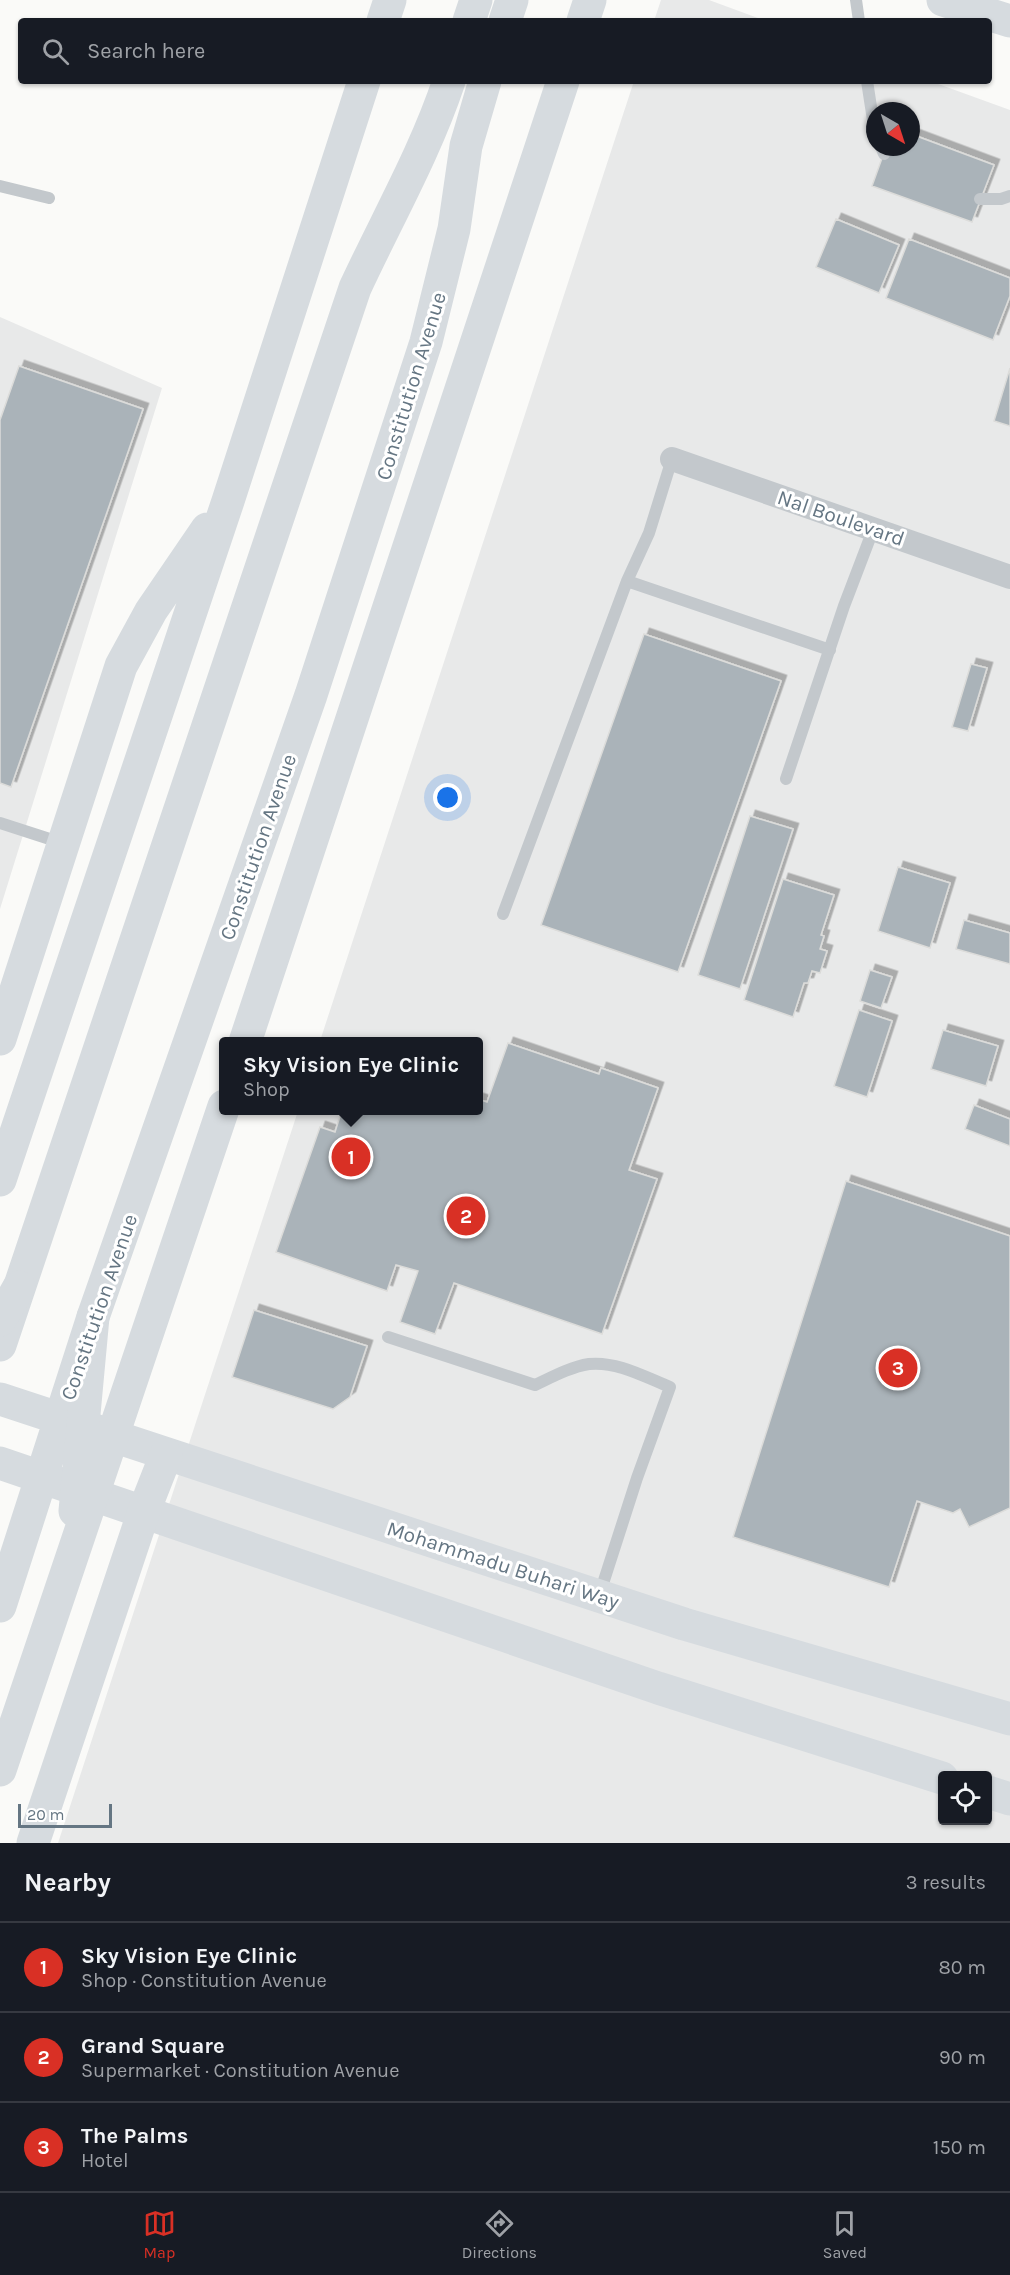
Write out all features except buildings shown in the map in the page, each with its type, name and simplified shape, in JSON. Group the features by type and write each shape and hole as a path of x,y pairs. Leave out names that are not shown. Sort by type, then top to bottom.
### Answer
{"main road":[{"path":"384,18 390,0"},
{"path":"470,18 477,0"},
{"path":"506,18 512,0"},
{"path":"584,18 590,0"},
{"path":"943,0 1010,21"},
{"path":"0,1180 228,501 363,84"},
{"path":"0,1345 355,288 416,164 448,84"},
{"name":"Constitution Avenue","path":"0,1606 93,1317 311,695 426,342 454,229 466,146 484,84"},
{"path":"246,1037 562,84"},
{"path":"0,1039 121,666 151,610 228,501"},
{"path":"0,1770 221,1115"},
{"path":"0,1320 19,1287"},
{"path":"69,1566 93,1317"},
{"name":"Mohammadu Buhari Way","path":"0,1399 684,1624 1010,1719"},
{"path":"33,1843 144,1511 166,1455"},
{"path":"0,1463 658,1688 938,1777"},
{"path":"992,1794 1010,1799"}],"street":[{"name":"Nal Boulevard","path":"672,459 1010,577"}],"lane":[{"path":"856,0 859,18"},
{"path":"867,84 870,102"},
{"path":"0,186 49,198"},
{"path":"980,199 1001,199 1010,196"},
{"path":"503,914 627,581 649,533 672,459"},
{"path":"786,779 873,530"},
{"path":"627,581 830,650"},
{"path":"0,823 63,844"},
{"path":"388,1337 535,1384 587,1364 605,1364 622,1368 670,1387 599,1596"}],"shaded area":[{"path":"661,0 709,0 758,18 655,18"},
{"path":"633,84 938,84 1010,110 1010,1843 58,1843 297,1115 483,1115 483,1037 321,1037"},
{"path":"0,317 162,388 0,909"}],"place":[{"name":"Sky Vision Eye Clinic","path":"351,1157"},
{"name":"Grand Square","path":"466,1216"},
{"name":"The Palms","path":"898,1368"}]}
